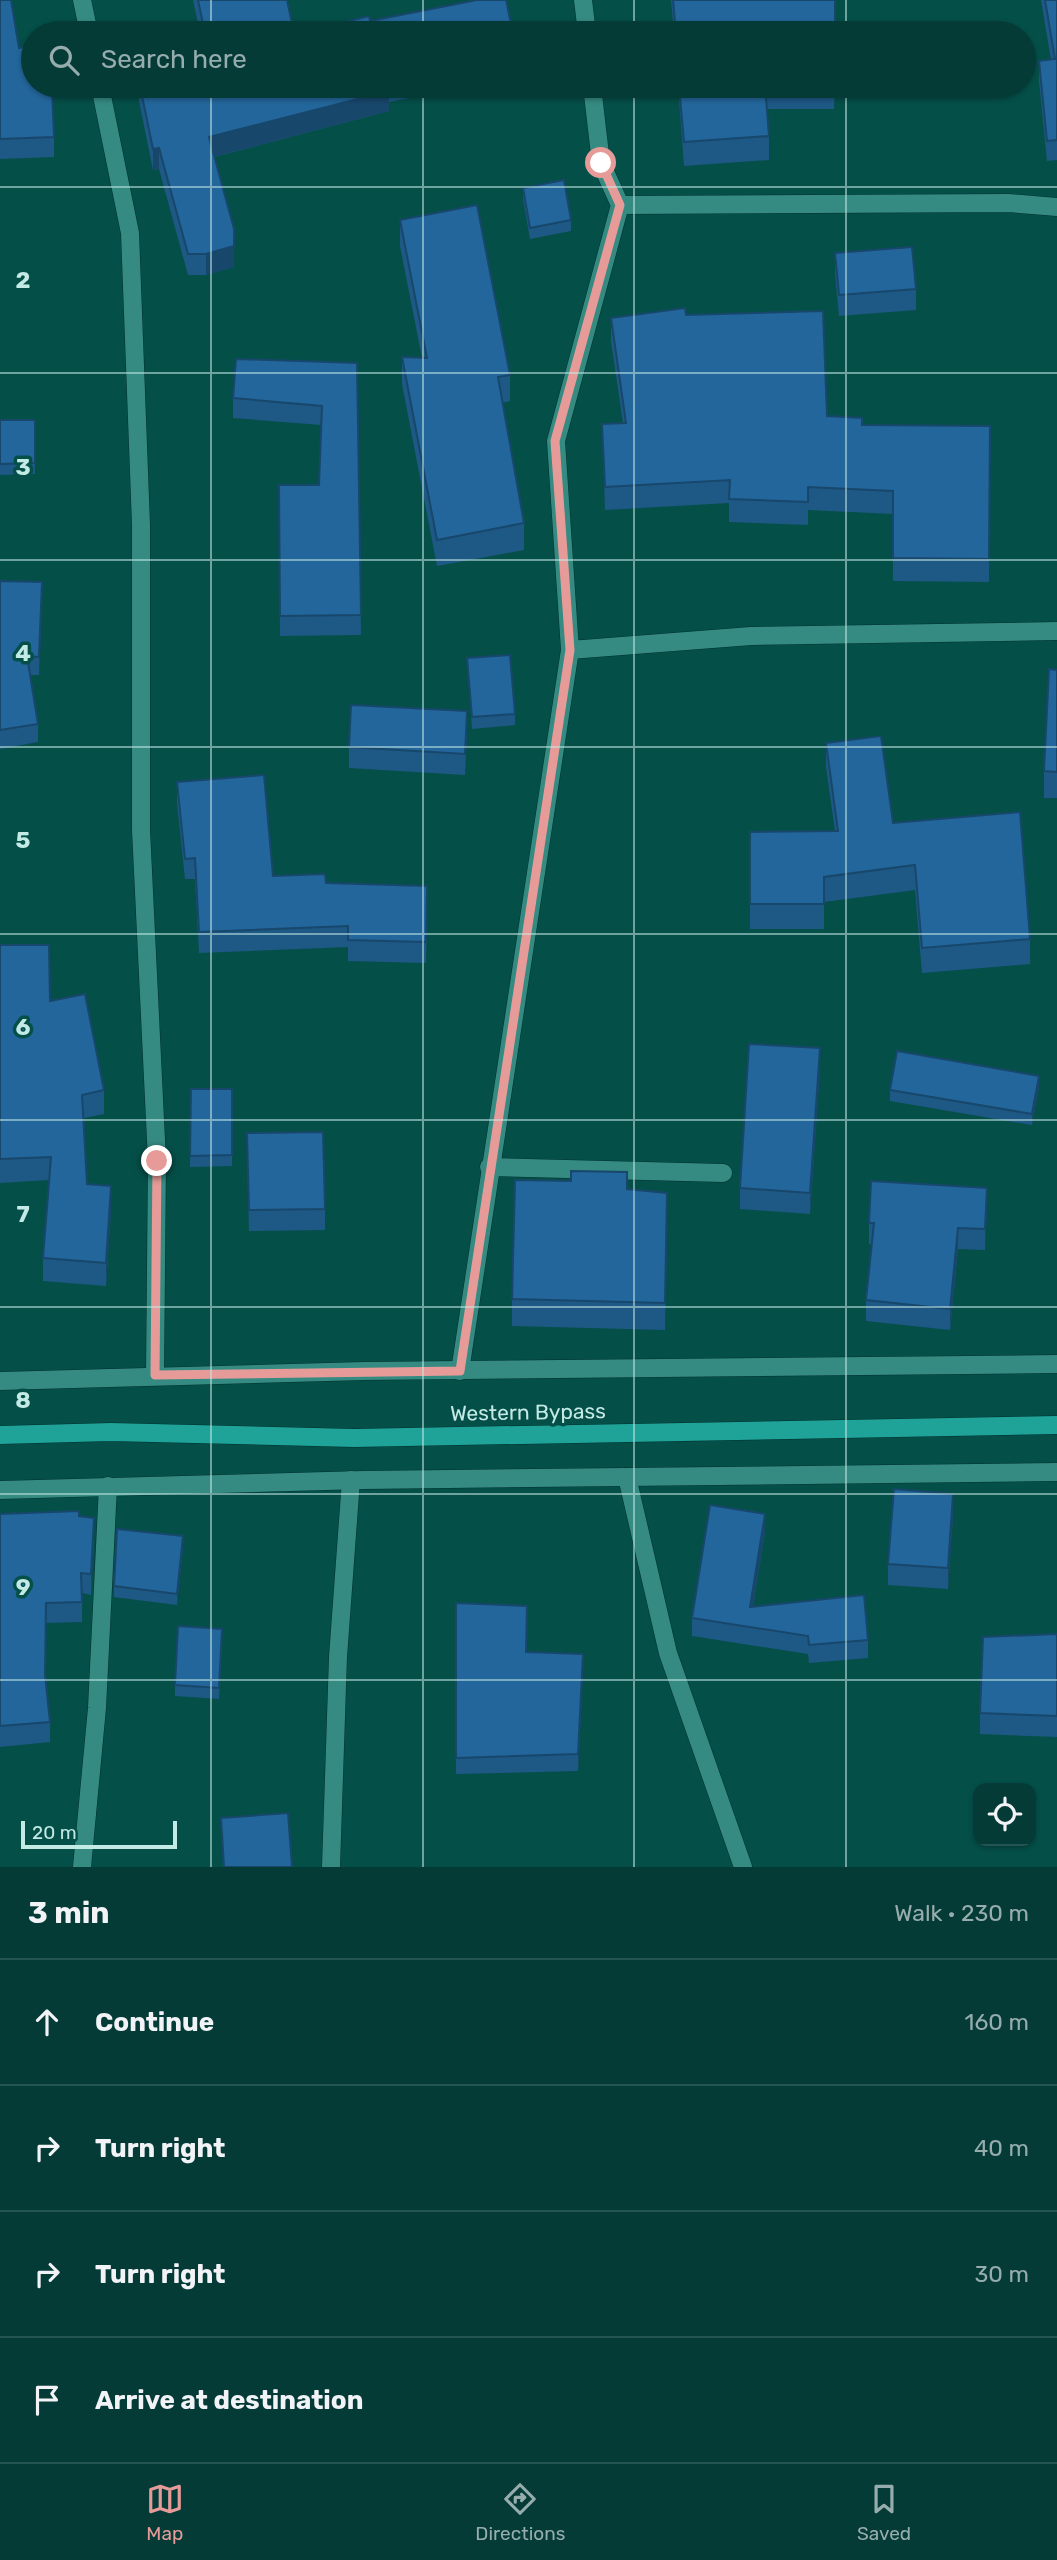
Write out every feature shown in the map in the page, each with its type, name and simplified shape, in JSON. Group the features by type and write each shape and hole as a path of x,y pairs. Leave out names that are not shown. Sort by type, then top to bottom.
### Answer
{"main road":[{"name":"Western Bypass","path":"0,1435 111,1432 354,1438 1057,1425"}],"street":[{"path":"82,0 86,21"},
{"path":"583,0 586,21"},
{"path":"102,98 130,233 141,525 141,830 157,1161 155,1375"},
{"path":"460,1371 570,650 555,441 620,205 601,163 593,98"},
{"path":"620,205 1008,203 1057,207"},
{"path":"570,650 751,636 913,631 1057,632"},
{"path":"489,1167 723,1173"},
{"path":"0,1381 155,1375 1057,1363"},
{"path":"0,1490 351,1480 1057,1472"},
{"path":"627,1477 668,1653 743,1867"},
{"path":"331,1867 329,1851 338,1657 351,1480"},
{"path":"82,1867 97,1707 108,1486"}],"building":[{"path":"0,0 11,0 21,48 21,98 52,98 54,137 0,139"},
{"path":"198,0 287,0 291,21 202,21"},
{"path":"477,0 506,0 510,21 370,21"},
{"path":"673,0 835,0 835,21 675,21"},
{"path":"1045,0 1057,0 1057,140 1047,141 1039,61 1055,59"},
{"path":"369,16 370,21 350,21"},
{"path":"142,98 362,98 209,137 234,229 234,246 206,254 188,254 159,148 153,149"},
{"path":"680,98 766,98 769,136 684,142"},
{"path":"564,180 571,220 530,228 523,188"},
{"path":"477,205 510,375 498,377 524,523 437,540 402,357 427,358 400,220"},
{"path":"912,247 916,289 839,295 835,253"},
{"path":"685,308 686,315 823,311 827,416 862,418 862,425 990,426 989,559 893,558 893,491 808,487 808,502 729,499 730,480 605,487 602,424 626,423 611,318"},
{"path":"236,359 357,363 361,615 280,616 279,485 319,485 322,406 233,398"},
{"path":"0,420 35,420 35,463 0,464"},
{"path":"0,581 42,582 39,657 27,656 38,724 0,730"},
{"path":"510,655 515,714 472,717 467,658"},
{"path":"1049,669 1057,670 1057,772 1044,771"},
{"path":"351,705 467,711 465,754 349,747"},
{"path":"881,736 893,823 1020,812 1030,939 922,948 915,865 824,877 824,904 750,904 750,832 838,831 826,743"},
{"path":"264,775 273,876 325,874 326,883 427,886 426,942 348,940 348,926 199,932 195,858 185,859 177,782"},
{"path":"0,945 49,945 50,1001 85,994 104,1090 82,1095 87,1184 111,1186 106,1263 43,1258 51,1157 0,1159"},
{"path":"749,1044 820,1048 810,1193 740,1188"},
{"path":"897,1051 1039,1076 1032,1114 890,1090"},
{"path":"191,1089 232,1089 232,1155 190,1156"},
{"path":"323,1132 325,1209 249,1210 247,1133"},
{"path":"571,1171 627,1172 627,1189 667,1193 665,1303 512,1299 515,1180 571,1181"},
{"path":"871,1181 987,1188 985,1229 958,1228 950,1309 866,1300 874,1223 869,1223"},
{"path":"894,1489 953,1494 948,1568 888,1564"},
{"path":"710,1505 765,1514 750,1607 864,1595 868,1640 809,1645 808,1636 692,1618"},
{"path":"79,1511 79,1516 94,1518 91,1574 81,1573 82,1602 46,1603 45,1675 50,1722 0,1726 0,1514"},
{"path":"117,1529 183,1536 177,1594 114,1586"},
{"path":"456,1603 527,1606 526,1652 583,1654 578,1754 456,1758"},
{"path":"178,1626 222,1629 219,1688 175,1685"},
{"path":"1057,1634 1057,1716 980,1713 983,1637"},
{"path":"288,1813 292,1867 224,1867 221,1818"}],"route":[{"path":"157,1161 155,1375 460,1371 570,650 555,441 620,205 601,163"}]}
